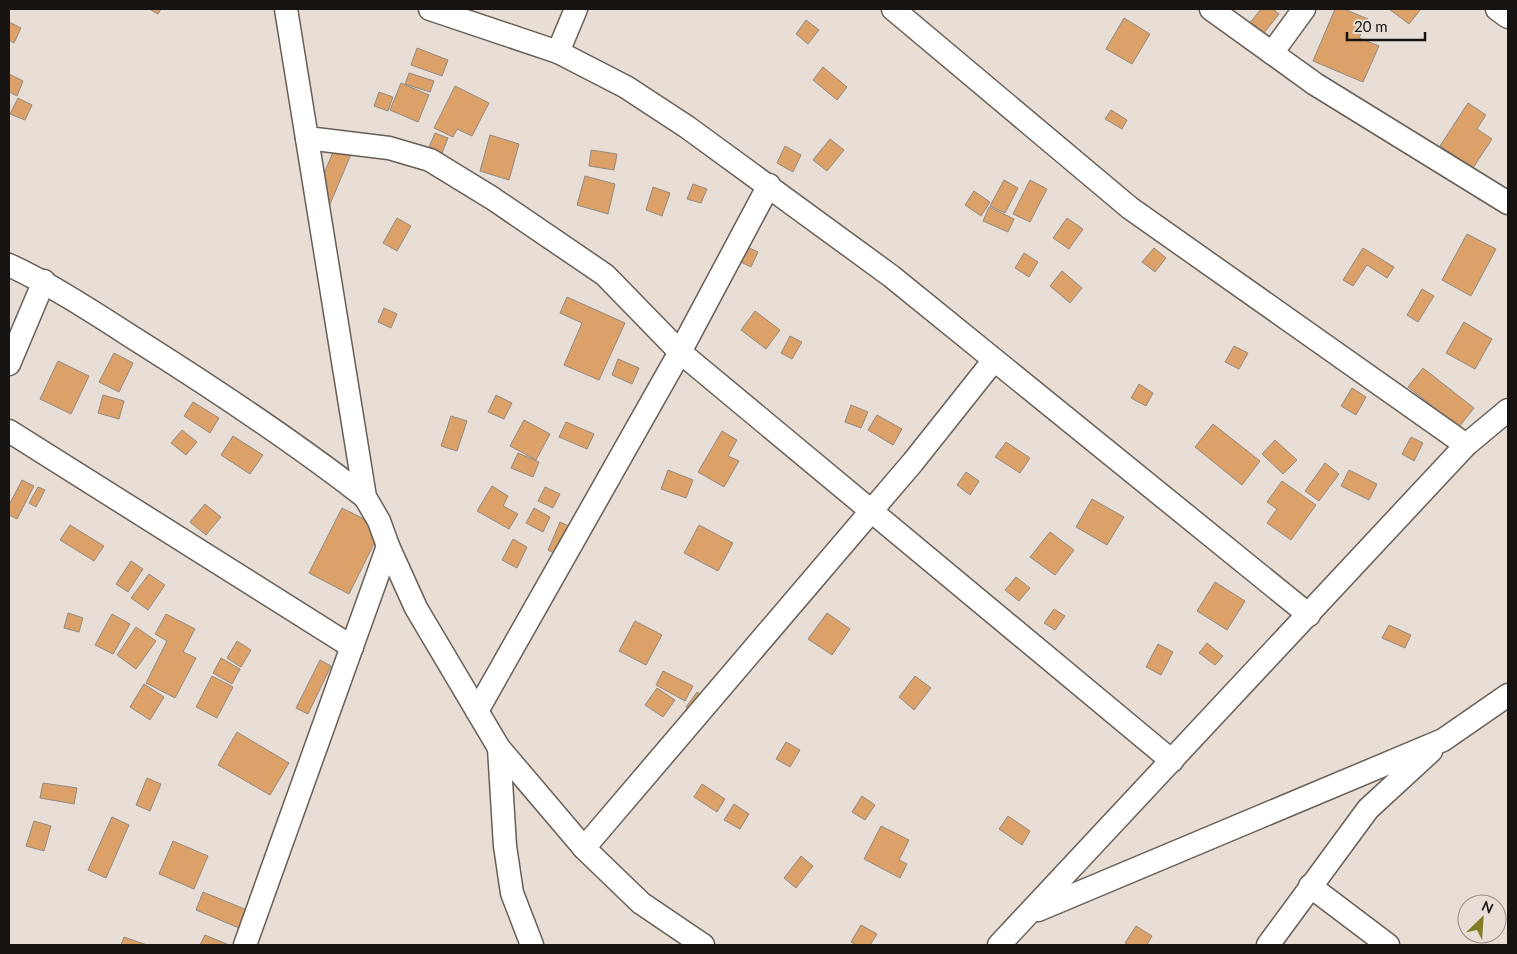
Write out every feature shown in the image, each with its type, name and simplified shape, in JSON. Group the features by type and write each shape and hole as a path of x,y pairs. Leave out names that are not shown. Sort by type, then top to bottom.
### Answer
{"street":[{"path":"286,9 365,496 379,521 388,546 416,608 499,748 584,848 641,903 703,945"},
{"path":"430,9 558,52 626,87 769,185 891,276 1309,615"},
{"path":"558,52 576,9"},
{"path":"893,9 1130,208 1466,445"},
{"path":"1211,9 1315,84 1508,203"},
{"path":"1272,53 1304,9"},
{"path":"1498,9 1508,17"},
{"path":"307,138 389,148 430,160 492,198 605,275 680,352 1172,761"},
{"path":"477,711 680,352 769,185"},
{"path":"9,265 44,281 260,422 365,496"},
{"path":"9,364 44,281"},
{"path":"584,848 912,462 994,360"},
{"path":"999,945 1466,445 1508,410"},
{"path":"9,431 352,646"},
{"path":"245,945 388,546"},
{"path":"1268,945 1368,809 1443,740 1508,695"},
{"path":"1030,913 1443,740"},
{"path":"499,748 505,846 512,892 532,945"},
{"path":"1310,886 1388,945"}],"building":[{"path":"149,9 161,9 158,14"},
{"path":"1261,9 1273,9 1279,14 1263,34 1249,24"},
{"path":"1335,9 1344,9 1368,19 1359,38 1379,46 1363,82 1313,61"},
{"path":"1389,9 1421,9 1409,24"},
{"path":"1124,18 1150,34 1132,64 1106,49"},
{"path":"806,20 819,30 808,44 796,34"},
{"path":"9,22 21,28 14,43 9,40"},
{"path":"417,48 448,60 442,76 411,65"},
{"path":"823,67 847,87 837,100 813,80"},
{"path":"409,73 434,81 430,92 405,84"},
{"path":"9,74 23,81 17,96 9,92"},
{"path":"401,83 429,95 418,122 390,110"},
{"path":"455,86 489,103 472,136 457,129 453,137 434,128"},
{"path":"379,92 393,97 388,111 374,106"},
{"path":"18,98 32,105 25,120 10,114"},
{"path":"1468,103 1486,115 1477,129 1492,139 1473,168 1440,146"},
{"path":"1111,110 1127,120 1122,129 1105,119"},
{"path":"435,133 448,138 442,153 429,147"},
{"path":"490,135 519,144 509,180 480,171"},
{"path":"830,139 844,150 827,171 813,160"},
{"path":"336,145 352,152 328,209 312,202"},
{"path":"785,146 801,155 793,172 777,163"},
{"path":"591,150 617,154 614,170 589,166"},
{"path":"585,176 615,184 608,214 577,205"},
{"path":"1004,180 1018,188 1005,213 990,206"},
{"path":"1030,180 1047,189 1030,222 1013,214"},
{"path":"693,184 707,189 701,203 687,199"},
{"path":"653,187 670,193 662,216 646,210"},
{"path":"974,191 990,202 981,216 965,205"},
{"path":"989,207 1014,219 1008,232 983,221"},
{"path":"397,218 411,226 397,251 383,243"},
{"path":"1067,218 1083,229 1069,249 1053,238"},
{"path":"1467,234 1496,249 1471,296 1442,280"},
{"path":"745,246 758,252 751,267 737,260"},
{"path":"1154,248 1166,258 1155,272 1142,262"},
{"path":"1363,248 1394,267 1387,278 1367,265 1353,286 1343,280"},
{"path":"1024,253 1038,262 1029,277 1015,268"},
{"path":"1062,271 1082,288 1070,303 1050,286"},
{"path":"1422,289 1434,296 1418,322 1407,315"},
{"path":"567,297 625,323 599,380 564,365 582,323 560,313"},
{"path":"384,308 397,314 391,328 378,322"},
{"path":"755,311 780,330 766,349 741,330"},
{"path":"1464,322 1492,339 1475,369 1446,353"},
{"path":"790,336 802,342 792,359 781,353"},
{"path":"1234,346 1248,353 1239,369 1225,362"},
{"path":"114,353 133,363 119,392 99,382"},
{"path":"618,359 639,368 632,384 612,375"},
{"path":"58,361 89,376 71,414 40,399"},
{"path":"1423,368 1474,408 1459,427 1408,387"},
{"path":"1139,384 1153,393 1146,406 1131,398"},
{"path":"1352,388 1366,397 1356,415 1341,406"},
{"path":"103,395 124,401 119,419 98,413"},
{"path":"496,395 512,403 504,419 488,412"},
{"path":"193,402 219,418 210,433 184,416"},
{"path":"851,405 868,412 861,428 845,422"},
{"path":"877,415 902,429 893,445 868,430"},
{"path":"451,416 467,421 457,451 441,446"},
{"path":"524,420 550,434 536,460 510,446"},
{"path":"566,422 594,434 587,449 559,437"},
{"path":"1213,424 1260,461 1242,485 1195,447"},
{"path":"182,430 197,442 186,455 171,443"},
{"path":"722,431 737,440 728,456 739,461 724,487 698,472"},
{"path":"233,436 263,455 250,474 221,455"},
{"path":"1411,437 1423,443 1414,461 1402,454"},
{"path":"1275,440 1297,460 1283,474 1262,454"},
{"path":"1006,442 1030,458 1020,473 995,457"},
{"path":"518,453 539,462 533,477 511,468"},
{"path":"1325,463 1339,474 1319,501 1305,491"},
{"path":"668,470 693,480 686,498 661,489"},
{"path":"1349,470 1377,484 1369,500 1341,486"},
{"path":"966,472 979,481 970,495 957,485"},
{"path":"22,480 34,486 17,519 9,515 9,505"},
{"path":"1282,481 1316,505 1291,540 1267,523 1277,509 1267,502"},
{"path":"492,486 508,496 503,506 518,514 509,529 477,511"},
{"path":"38,487 45,490 36,507 29,503"},
{"path":"545,487 560,494 553,508 538,501"},
{"path":"1092,499 1124,517 1107,545 1076,527"},
{"path":"205,504 221,517 206,535 190,522"},
{"path":"342,508 382,528 349,594 309,573"},
{"path":"534,508 550,517 543,532 526,523"},
{"path":"560,522 579,531 567,559 548,550"},
{"path":"70,525 104,546 94,561 60,540"},
{"path":"699,525 733,543 718,571 684,553"},
{"path":"1050,532 1074,550 1055,575 1030,557"},
{"path":"513,539 527,547 517,568 502,560"},
{"path":"131,561 143,569 128,592 116,584"},
{"path":"149,574 165,585 148,610 131,598"},
{"path":"1016,577 1030,588 1019,601 1005,590"},
{"path":"1215,582 1245,601 1227,630 1197,611"},
{"path":"1054,609 1065,616 1055,630 1044,623"},
{"path":"68,613 83,618 79,632 64,628"},
{"path":"827,613 850,629 832,655 808,639"},
{"path":"112,614 130,624 113,654 95,645"},
{"path":"166,614 195,629 183,652 196,658 175,698 146,683 167,641 155,634"},
{"path":"635,621 662,635 646,665 619,651"},
{"path":"1389,625 1411,635 1405,648 1382,638"},
{"path":"136,627 156,641 136,669 117,655"},
{"path":"237,641 251,650 241,667 227,658"},
{"path":"1207,643 1223,656 1215,665 1199,653"},
{"path":"1158,644 1173,652 1161,675 1146,667"},
{"path":"221,658 240,669 232,684 213,673"},
{"path":"320,660 331,666 308,714 296,708"},
{"path":"663,671 693,686 685,701 656,685"},
{"path":"212,676 233,687 217,718 196,707"},
{"path":"915,676 931,688 914,710 899,697"},
{"path":"144,684 164,697 150,720 130,707"},
{"path":"657,688 675,700 663,717 645,705"},
{"path":"697,692 711,702 699,717 686,707"},
{"path":"237,732 289,763 270,795 218,765"},
{"path":"786,742 800,750 790,767 776,759"},
{"path":"147,778 161,784 150,811 136,805"},
{"path":"43,783 77,788 74,804 40,798"},
{"path":"702,784 725,799 717,812 694,797"},
{"path":"862,796 875,805 865,820 852,812"},
{"path":"734,804 749,814 740,829 724,820"},
{"path":"1008,816 1030,831 1022,845 999,829"},
{"path":"112,817 129,825 106,878 88,870"},
{"path":"34,821 51,826 44,851 26,846"},
{"path":"881,826 909,840 899,860 907,864 900,878 864,859"},
{"path":"173,841 208,856 194,889 159,874"},
{"path":"801,856 813,866 796,888 784,878"},
{"path":"203,892 247,910 239,928 196,910"},
{"path":"861,925 877,934 870,945 857,945 851,942"},
{"path":"1136,926 1152,936 1147,945 1129,945 1125,943"},
{"path":"205,935 229,945 200,945"},
{"path":"124,937 147,945 121,945"}]}
